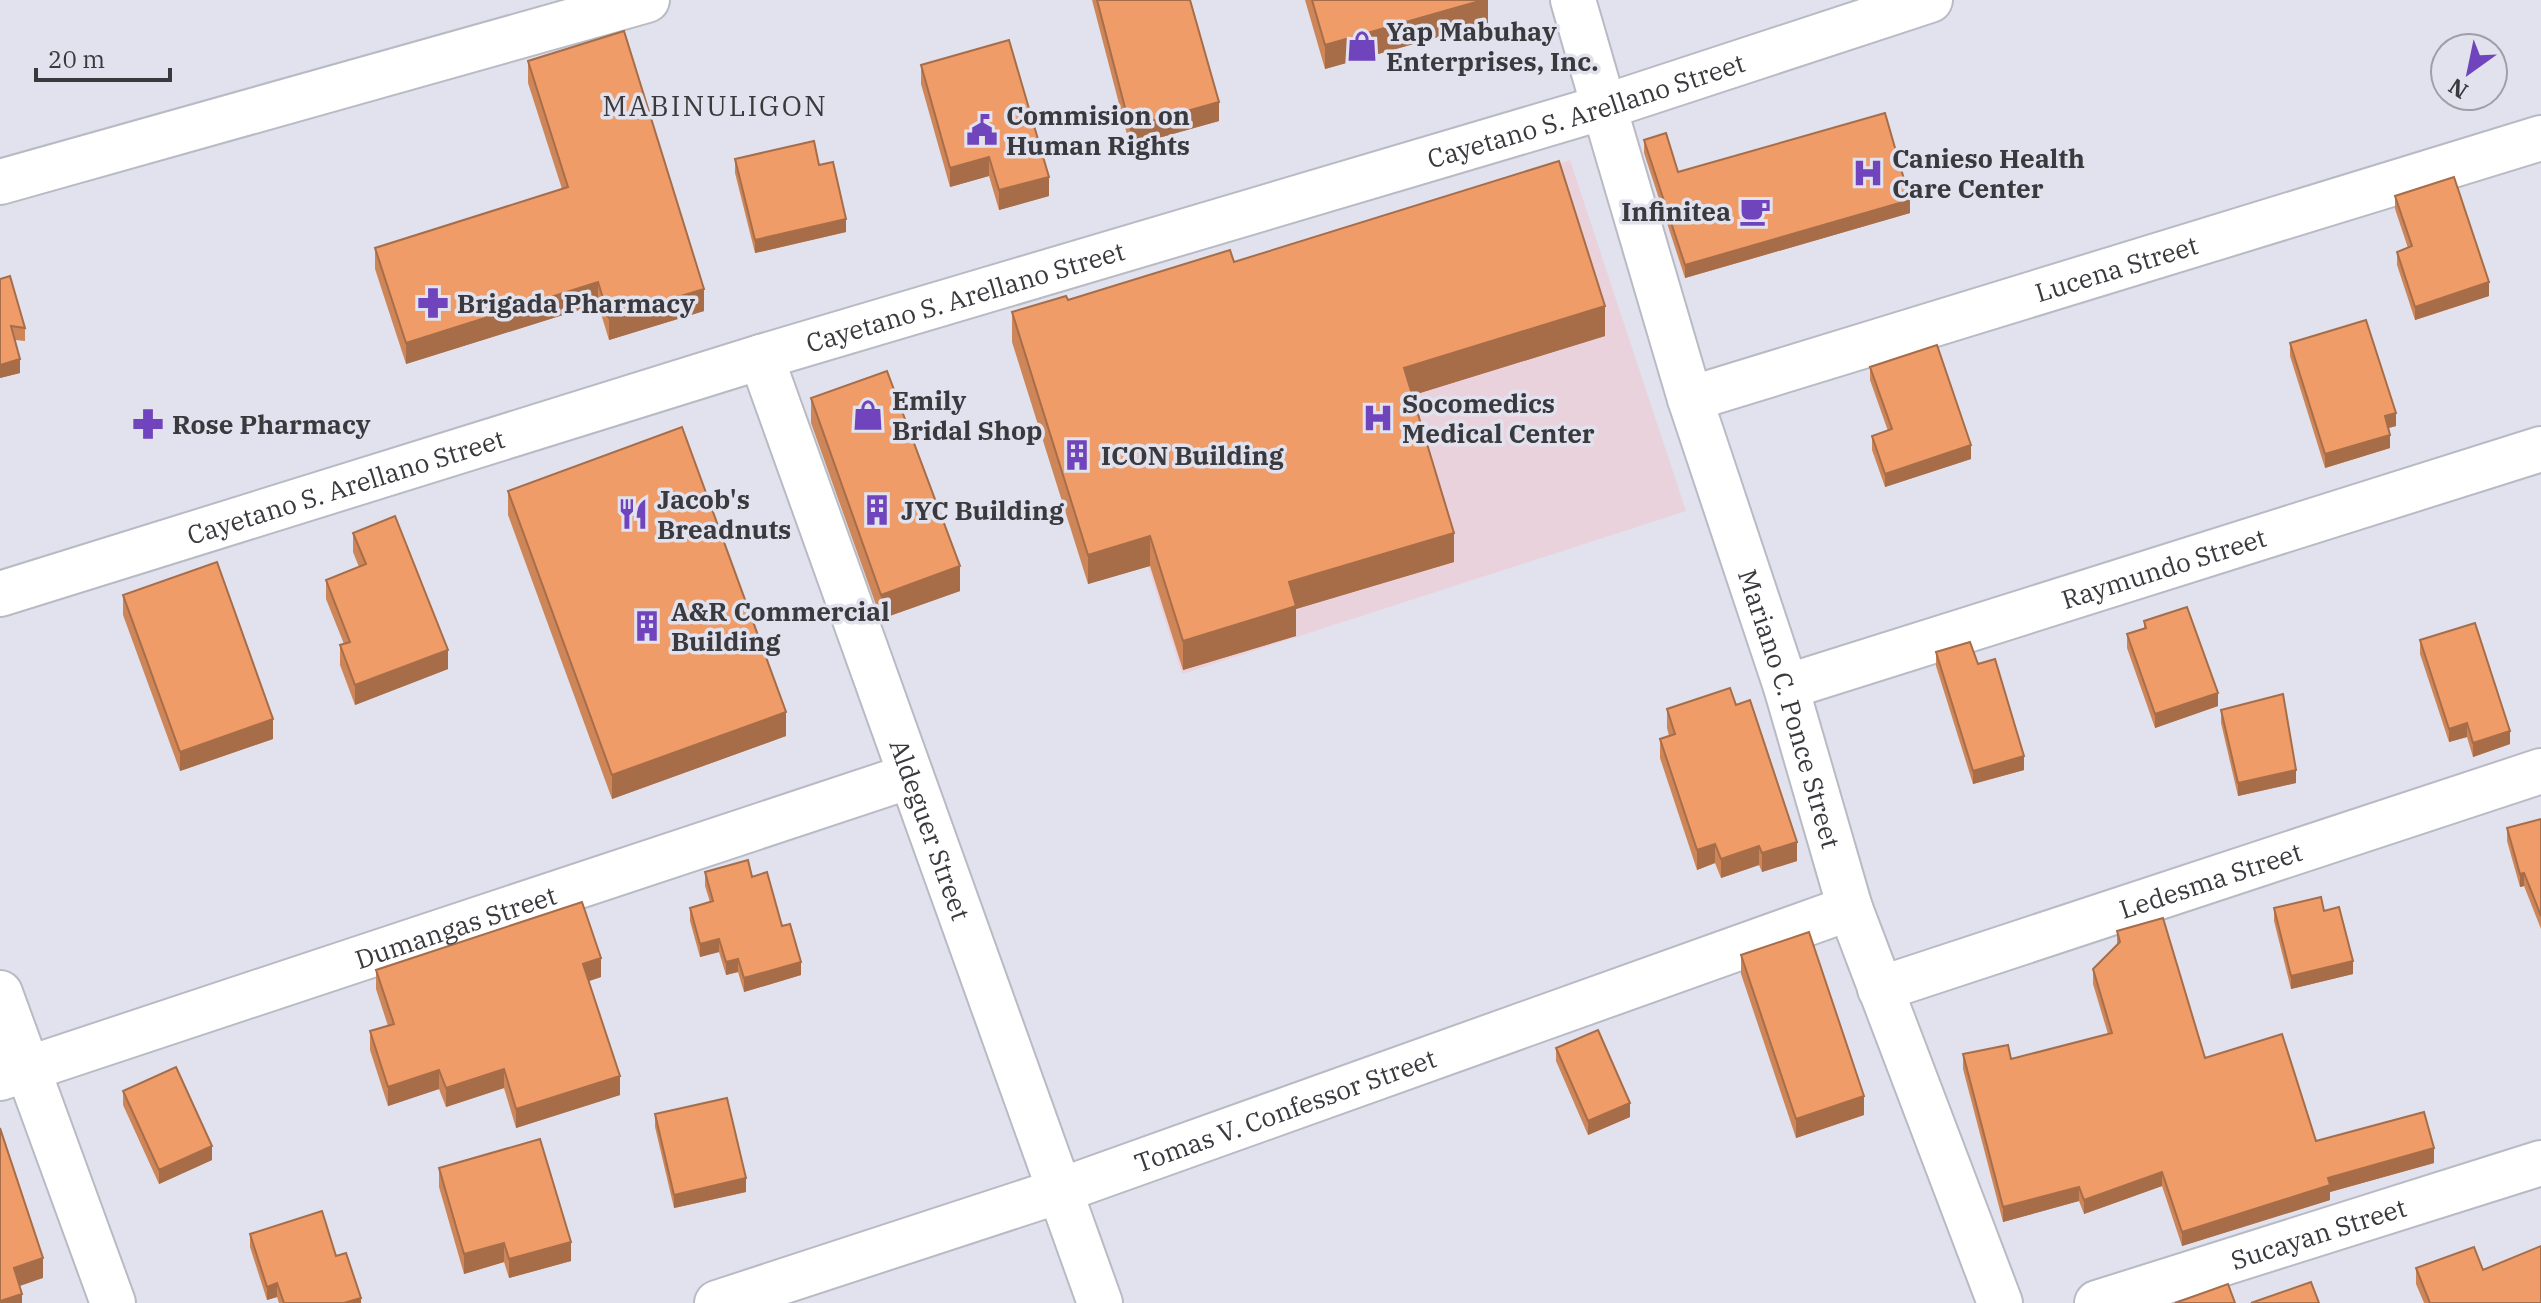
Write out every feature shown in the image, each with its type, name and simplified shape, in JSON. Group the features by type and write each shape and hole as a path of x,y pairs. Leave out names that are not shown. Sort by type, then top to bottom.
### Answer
{"street":[{"path":"0,182 647,0"},
{"name":"Mariano C. Ponce Street","path":"1573,0 1690,399 1786,687 1850,908 2000,1303"},
{"name":"Cayetano S. Arellano Street","path":"0,594 761,357 1604,107 1930,0"},
{"name":"Lucena Street","path":"1690,399 2541,138"},
{"name":"Aldeguer Street","path":"761,357 1100,1303"},
{"name":"Raymundo Street","path":"1786,687 2541,449"},
{"name":"Ledesma Street","path":"1880,989 2541,771"},
{"name":"Dumangas Street","path":"13,1074 910,776"},
{"name":"Tomas V. Confessor Street","path":"717,1303 1059,1191 1850,908"},
{"path":"0,993 13,1074 113,1303"},
{"name":"Sucayan Street","path":"2097,1303 2541,1163"}],"shaded area":[{"name":"Socomedics Medical Center","path":"1570,160 1686,511 1182,674 1072,325"}],"building":[{"path":"1097,0 1190,0 1219,102 1130,127"},
{"path":"1312,0 1483,0 1325,45"},
{"path":"624,31 704,289 609,318 598,282 406,343 375,248 568,187 528,61"},
{"name":"Commision on Human Rights","path":"1009,40 1049,177 999,190 989,157 950,168 921,65"},
{"path":"1885,113 1910,200 1685,265 1644,140 1666,133 1678,172"},
{"path":"814,141 819,165 833,162 846,219 755,240 735,159"},
{"name":"Socomedics Medical Center","path":"1559,161 1605,306 1404,368 1454,533 1289,582 1296,606 1183,641 1150,536 1088,555 1012,312 1066,296 1068,300 1230,250 1234,262"},
{"path":"2454,177 2489,282 2415,307 2397,252 2412,246 2395,196"},
{"path":"10,276 25,328 11,326 20,359 0,365 0,279"},
{"path":"2366,320 2396,413 2385,416 2390,435 2325,454 2290,343"},
{"path":"1937,345 1971,445 1885,474 1872,436 1892,429 1870,367"},
{"name":"JYC Building","path":"887,371 960,566 881,595 811,398"},
{"name":"A&R Commercial Building","path":"682,427 786,712 612,775 508,491"},
{"path":"395,516 448,650 355,685 340,645 350,642 326,580 366,564 353,533"},
{"path":"217,562 273,719 180,752 123,595"},
{"path":"2187,607 2218,693 2155,714 2127,634 2146,628 2144,621"},
{"path":"2475,623 2510,731 2473,743 2467,723 2449,729 2420,640"},
{"path":"1970,642 1978,664 1995,659 2024,756 1973,771 1936,652"},
{"path":"1730,688 1736,705 1750,700 1797,842 1762,853 1759,846 1721,859 1715,844 1697,850 1660,739 1675,734 1667,709"},
{"path":"2283,694 2296,770 2238,783 2221,710"},
{"path":"2541,819 2541,916 2524,873 2520,874 2507,828"},
{"path":"748,860 752,877 767,872 782,926 790,924 801,962 744,978 738,959 726,962 719,939 700,944 690,908 713,901 705,872"},
{"path":"2321,897 2324,911 2339,907 2353,961 2291,976 2274,908"},
{"path":"582,902 601,958 583,964 620,1076 516,1109 504,1069 446,1088 439,1070 388,1087 370,1031 394,1024 376,970"},
{"path":"2163,918 2205,1058 2282,1034 2316,1141 2424,1112 2434,1148 2328,1178 2330,1185 2182,1232 2162,1172 2084,1200 2079,1187 2003,1207 1963,1054 2008,1045 2011,1059 2112,1033 2093,969 2120,942 2117,931"},
{"path":"1809,932 1864,1096 1796,1119 1741,955"},
{"path":"1598,1030 1630,1103 1588,1121 1556,1048"},
{"path":"176,1067 212,1146 159,1170 123,1091"},
{"path":"727,1098 746,1178 674,1195 655,1114"},
{"path":"0,1128 43,1258 14,1268 22,1294 0,1301"},
{"path":"540,1139 571,1242 509,1259 504,1243 464,1254 439,1168"},
{"path":"322,1211 336,1256 346,1253 361,1298 344,1303 284,1303 277,1283 267,1287 250,1234"},
{"path":"2541,1246 2541,1303 2430,1303 2416,1268 2474,1247 2483,1270"},
{"path":"2311,1282 2319,1303 2251,1303"},
{"path":"2228,1284 2235,1303 2175,1303"}],"place":[{"name":"Yap Mabuhay Enterprises, Inc.","path":"1362,46"},
{"name":"Commision on Human Rights","path":"982,130"},
{"name":"Canieso Health Care Center","path":"1868,173"},
{"name":"Infinitea","path":"1755,211"},
{"name":"Brigada Pharmacy","path":"433,303"},
{"name":"Emily Bridal Shop","path":"868,415"},
{"name":"Socomedics Medical Center","path":"1378,418"},
{"name":"Rose Pharmacy","path":"148,424"},
{"name":"ICON Building","path":"1077,455"},
{"name":"JYC Building","path":"877,510"},
{"name":"Jacob's Breadnuts","path":"633,514"},
{"name":"A&R Commercial Building","path":"647,626"}],"district":[{"name":"MABINULIGON","path":"715,105"}]}
